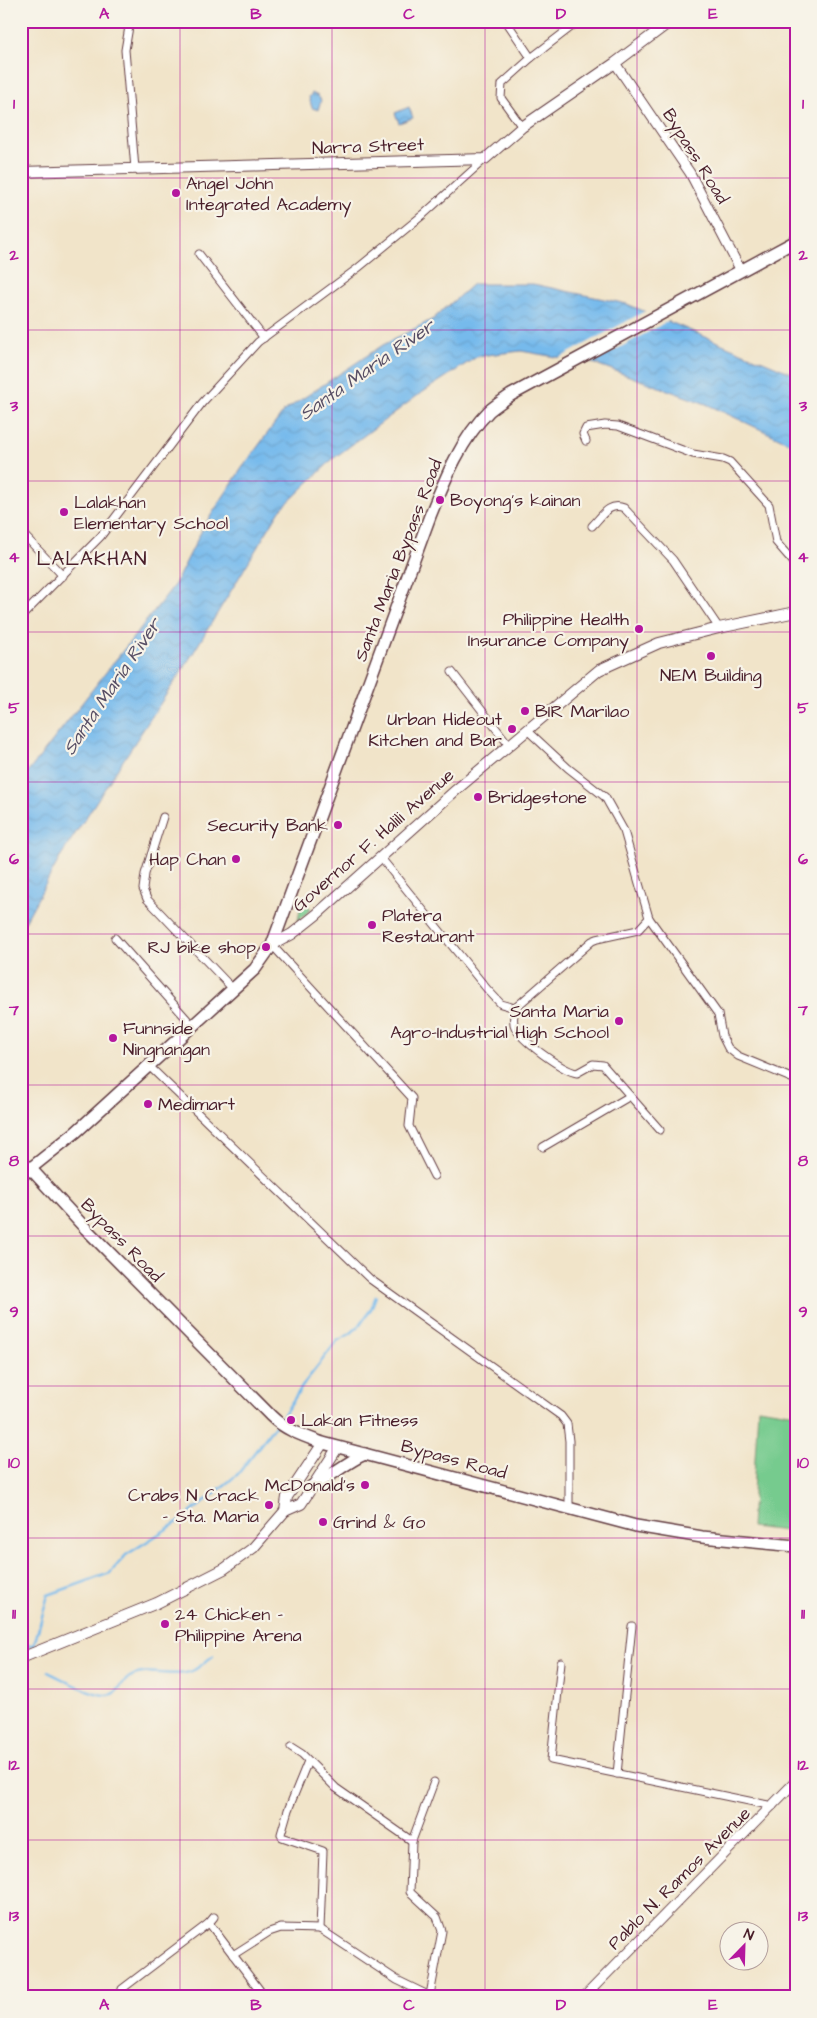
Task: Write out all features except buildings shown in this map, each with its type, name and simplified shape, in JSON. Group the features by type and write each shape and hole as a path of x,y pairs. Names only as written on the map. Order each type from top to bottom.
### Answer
{"main road":[{"path":"485,159 522,127 614,63 670,21"},
{"name":"Narra Street","path":"21,172 485,159"},
{"name":"Santa Maria Bypass Road","path":"272,945 415,554 449,471 466,440 489,411 511,395 796,241"},
{"name":"Governor F. Halili Avenue","path":"26,1173 76,1132 255,969 272,945 292,934 509,745 599,670 660,643 719,628 796,612"},
{"name":"Bypass Road","path":"26,1173 86,1229 280,1425 323,1443 636,1526 702,1537 796,1546"},
{"path":"284,1512 287,1497 323,1443"},
{"path":"21,1658 157,1603 224,1569 253,1548 284,1512 301,1504 338,1447"},
{"path":"312,1486 328,1478 352,1460 365,1454"}],"street":[{"path":"130,21 125,50 135,169"},
{"path":"506,21 531,58"},
{"path":"522,127 501,98 502,84 531,58 579,21"},
{"name":"Bypass Road","path":"614,63 690,173 741,271"},
{"path":"21,617 101,536 202,404 258,342 358,268 424,214 485,159"},
{"path":"199,254 264,338"},
{"path":"586,441 584,434 586,428 605,425 618,426 694,454 730,462 770,505 776,542 796,565"},
{"path":"592,526 610,507 618,505 624,508 673,560 719,628"},
{"path":"21,532 63,576"},
{"path":"452,672 509,745"},
{"path":"527,730 568,768 605,797 624,831 649,918 718,1014 722,1036 728,1048 738,1056 796,1080"},
{"path":"163,817 145,874 143,888 148,899 233,989"},
{"path":"381,858 487,989 501,1004 515,1008"},
{"path":"649,918 638,930 592,941 515,1008 513,1019 515,1028 550,1060 568,1072 577,1074 593,1064 599,1063 603,1066 660,1130"},
{"path":"115,938 193,1026"},
{"path":"272,945 412,1098 409,1126 434,1176"},
{"path":"149,1066 370,1279 561,1416 567,1424 569,1441 569,1509"},
{"path":"543,1147 630,1096"},
{"path":"616,1774 632,1626"},
{"path":"561,1662 551,1760 772,1806"},
{"path":"291,1747 302,1754 336,1788 412,1841"},
{"path":"308,1761 288,1810 281,1834 323,1851 320,1929"},
{"name":"Pablo N. Ramos Avenue","path":"584,1997 796,1781"},
{"path":"233,1955 269,1932 281,1928 320,1929 396,1980 431,1996 442,1932 437,1917 410,1892 412,1841 434,1782"},
{"path":"120,1997 122,1989 209,1923 214,1916"},
{"path":"209,1923 265,1997"}],"green space":[{"path":"302,898 311,909 298,921"},
{"path":"758,1408 796,1414 796,1532 751,1527"}],"water":[{"path":"312,93 321,100 318,110 312,108 309,97"},
{"path":"409,107 413,118 399,123 395,113"},
{"name":"Santa Maria River","path":"473,284 533,284 627,304 796,375 796,446 706,404 596,364 521,351 478,356 417,396 334,458 280,510 192,655 62,854 21,929 21,781 175,584 204,526 242,468 284,411 383,345 433,319"}],"pier":[{"path":"647,310 670,320 588,365 556,360"}],"waterway":[{"path":"280,1420 306,1381 337,1341 350,1334 360,1325 371,1309 376,1296"},
{"path":"21,1645 34,1645 48,1595 110,1573 126,1555 184,1518 238,1474 276,1424"},
{"path":"48,1672 85,1690 106,1695 117,1691 127,1679 137,1674 187,1673 213,1656"}],"place":[{"name":"Angel John Integrated Academy","path":"176,193"},
{"name":"Boyong's kainan","path":"440,500"},
{"name":"Lalakhan Elementary School","path":"64,512"},
{"name":"Philippine Health Insurance Company","path":"639,629"},
{"name":"NEM Building","path":"711,656"},
{"name":"BIR Marilao","path":"525,711"},
{"name":"Urban Hideout Kitchen and Bar","path":"512,729"},
{"name":"Bridgestone","path":"478,797"},
{"name":"Security Bank","path":"338,825"},
{"name":"Hap Chan","path":"236,859"},
{"name":"Platera Restaurant","path":"372,925"},
{"name":"RJ bike shop","path":"266,947"},
{"name":"Santa Maria Agro-Industrial High School","path":"619,1021"},
{"name":"Funnside Ningnangan","path":"113,1038"},
{"name":"Medimart","path":"148,1104"},
{"name":"Lakan Fitness","path":"291,1420"},
{"name":"McDonald's","path":"365,1485"},
{"name":"Crabs N Crack - Sta. Maria","path":"269,1505"},
{"name":"Grind & Go","path":"323,1522"},
{"name":"24 Chicken - Philippine Arena","path":"165,1624"}],"district":[{"name":"LALAKHAN","path":"92,558"}]}
